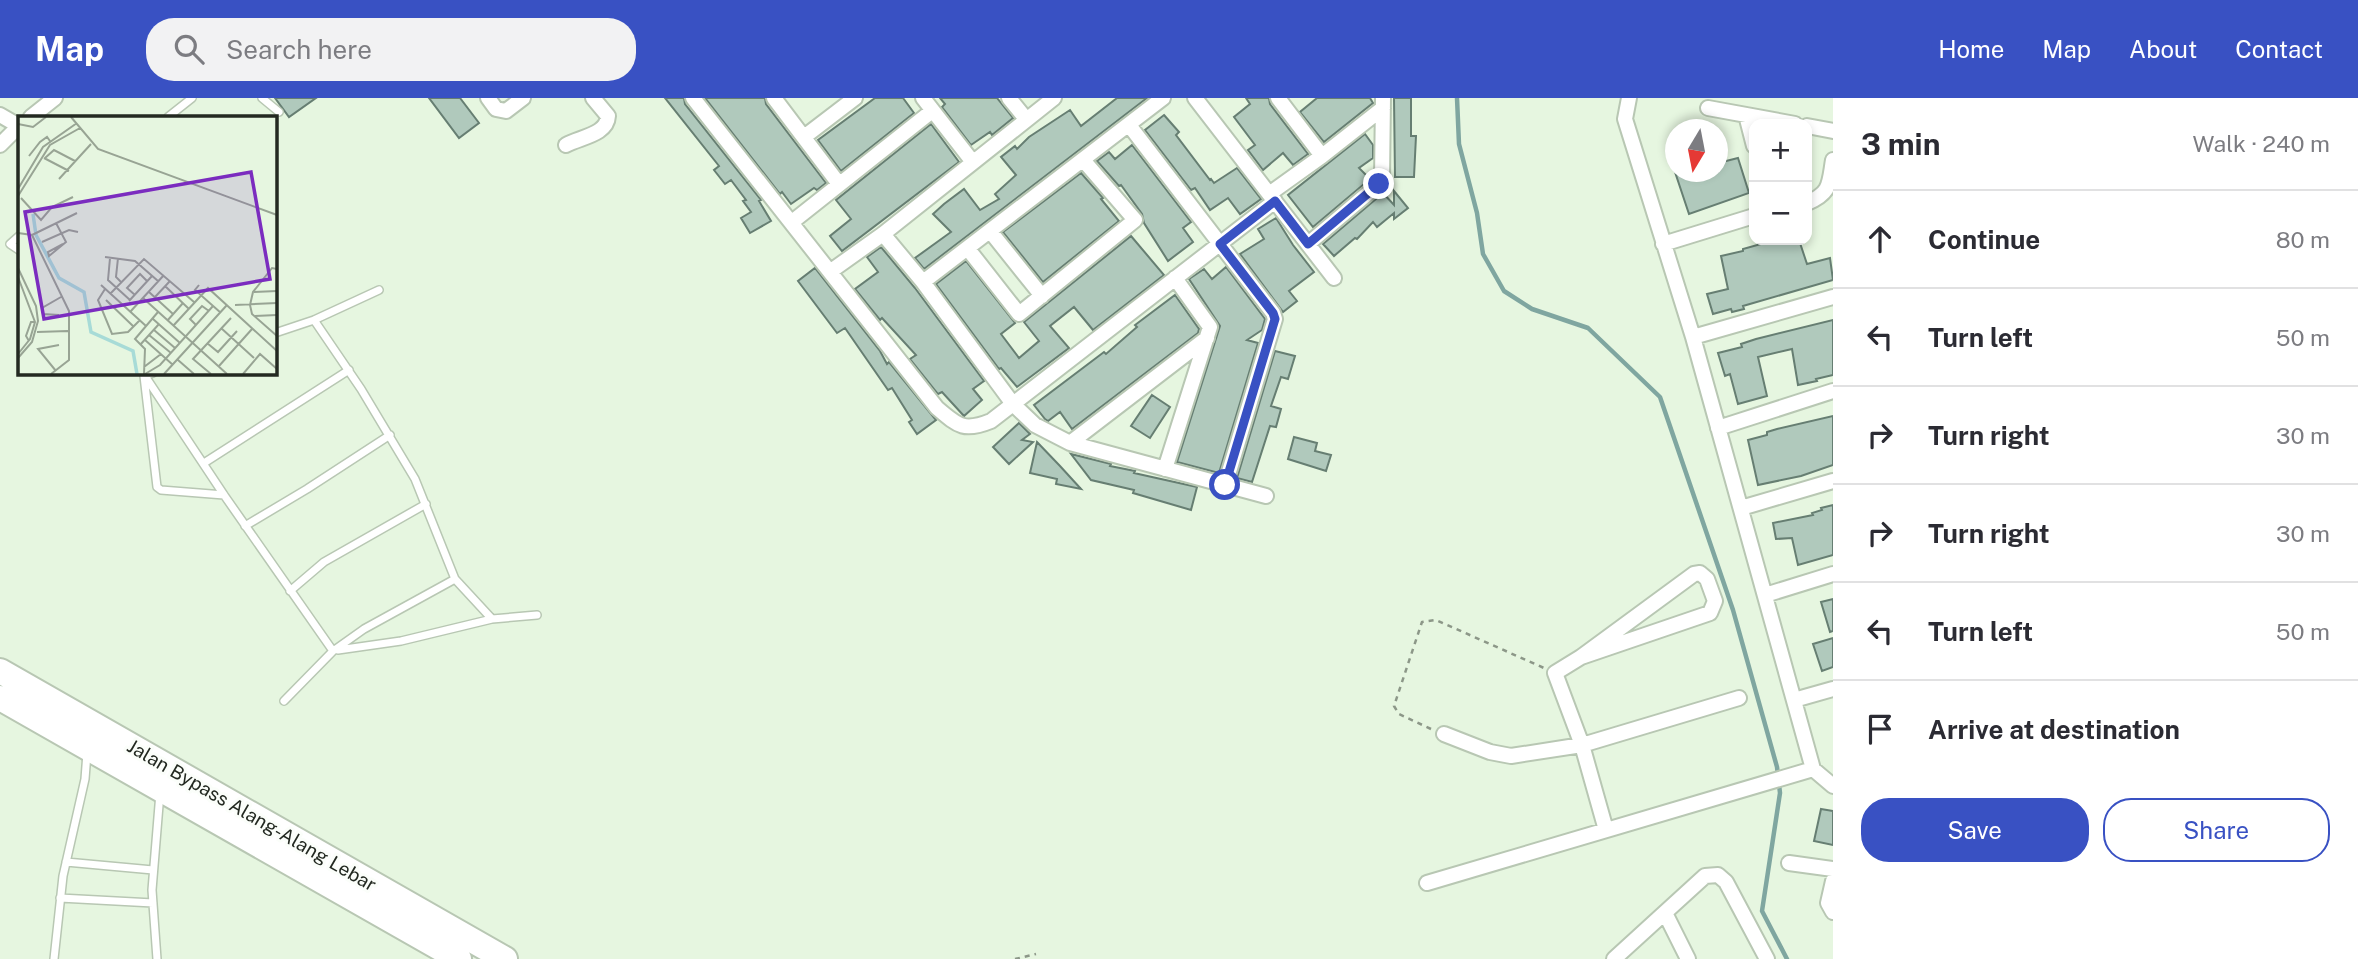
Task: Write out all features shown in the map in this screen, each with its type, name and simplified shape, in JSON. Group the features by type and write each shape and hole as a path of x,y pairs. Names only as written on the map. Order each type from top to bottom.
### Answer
{"highway":[{"name":"Jalan Bypass Alang-Alang Lebar","path":"0,671 505,959"},
{"name":"Jalan Bypass Alang-Alang Lebar","path":"0,698 459,959"}],"street":[{"path":"32,116 55,98"},
{"path":"488,98 500,111 506,111 523,98"},
{"path":"566,145 598,132 606,125 608,116 593,98"},
{"path":"693,98 937,408 962,427 975,428 991,421 1220,244 1383,103"},
{"path":"774,98 839,184"},
{"path":"804,137 855,98"},
{"path":"923,98 972,161"},
{"path":"1009,98 1026,119"},
{"path":"831,271 1054,98"},
{"path":"923,282 1163,98"},
{"path":"1195,98 1334,278"},
{"path":"1298,98 1282,103 1322,156"},
{"path":"1629,98 1625,119 1693,337 1814,769 1833,786"},
{"path":"1308,244 1379,184 1383,173 1383,103"},
{"path":"1708,108 1767,119"},
{"path":"792,222 932,111"},
{"path":"0,115 18,125"},
{"path":"1745,115 1749,129"},
{"path":"1129,125 1275,319 1225,485"},
{"path":"0,145 18,127"},
{"path":"1812,128 1833,131"},
{"path":"1812,201 1824,195 1829,186 1833,160"},
{"path":"968,249 1019,314 1135,220 1084,161"},
{"path":"1664,244 1749,218"},
{"path":"990,231 1042,296"},
{"path":"883,233 923,282 1013,404 1035,425 1070,443 1266,496"},
{"path":"1165,469 1210,327 1175,278"},
{"path":"1693,337 1833,297"},
{"path":"1070,443 1208,338"},
{"path":"1718,428 1833,391"},
{"path":"1741,508 1833,481"},
{"path":"1581,657 1710,613 1715,601 1707,579 1700,573 1694,574 1555,673 1581,745 1606,830"},
{"path":"1765,595 1833,573"},
{"path":"1794,700 1833,689"},
{"path":"1444,734 1490,752 1511,756 1581,745 1739,698"},
{"path":"1427,883 1814,769"},
{"path":"1789,863 1833,869"},
{"path":"1614,959 1705,876 1718,875 1726,882 1768,959"},
{"path":"1833,881 1828,903 1833,912"},
{"path":"1665,913 1688,959"}],"lane":[{"path":"169,116 192,98"},
{"path":"262,98 279,112"},
{"path":"0,245 10,244 18,237"},
{"path":"10,244 18,249"},
{"path":"276,333 314,320 379,290"},
{"path":"314,320 390,435 426,504 455,579 492,619"},
{"path":"204,463 349,370"},
{"path":"144,374 245,526 333,651"},
{"path":"144,374 158,488 224,495"},
{"path":"245,526 390,435"},
{"path":"290,590 324,562 426,504"},
{"path":"284,701 333,651 364,629 455,579"},
{"path":"333,651 401,641 492,619 537,615"},
{"path":"54,959 60,898 85,779 88,748"},
{"path":"157,959 153,870 160,789"},
{"path":"66,862 153,870"},
{"path":"60,898 153,903"}],"path":[{"path":"1444,734 1399,715 1394,706 1422,622 1436,620 1555,673"},
{"path":"1014,959 1035,954"}],"building":[{"path":"275,98 316,98 289,117"},
{"path":"429,98 460,98 479,123 459,138"},
{"path":"665,98 684,98 685,104 761,200 759,201 771,221 750,233 741,218 751,212 743,201 746,200 731,180 725,184 714,170 719,166"},
{"path":"705,98 765,98 766,104 826,183 791,204 782,192 780,194"},
{"path":"875,98 903,98 914,113 841,171 818,140"},
{"path":"940,98 997,98 1013,118 992,135 990,132 971,145 942,107 945,104"},
{"path":"1117,98 1147,98 924,269 915,258 951,232 933,214 944,204 964,189 980,210 999,199 995,194 1016,175 1001,157 1015,146 1017,149 1029,137 1070,110 1081,126"},
{"path":"1246,98 1269,98 1270,104 1308,154 1293,165 1283,153 1263,170 1248,150 1255,145 1234,117 1250,104"},
{"path":"1317,98 1370,98 1373,103 1324,142 1300,112"},
{"path":"1394,98 1411,98 1411,136 1416,136 1414,177 1395,177"},
{"path":"1164,115 1179,132 1176,135 1210,180 1214,183 1237,168 1261,199 1240,214 1228,198 1210,210 1195,188 1191,190 1145,130"},
{"path":"931,124 959,162 842,251 830,236 851,219 836,200"},
{"path":"1365,134 1373,145 1373,158 1359,168 1370,179 1313,227 1288,195"},
{"path":"1132,145 1191,222 1183,228 1193,242 1168,261 1144,223 1142,214 1121,185 1119,186 1097,161 1109,152 1115,159"},
{"path":"1738,158 1749,193 1689,214 1678,182 1728,182 1728,160"},
{"path":"1081,173 1119,221 1043,282 1003,232"},
{"path":"1394,191 1408,208 1394,219 1394,213 1377,227 1373,222 1357,239 1334,256 1323,244 1383,193 1394,205"},
{"path":"1276,218 1314,272 1289,291 1297,301 1283,312 1240,254 1264,239 1258,229"},
{"path":"1131,236 1164,275 1093,330 1074,307 1050,326 1069,348 1017,387 1001,368 999,369 936,284 966,261 1015,323 1001,334 1019,358 1039,341 1024,322"},
{"path":"1757,245 1801,245 1807,264 1830,258 1833,280 1743,306 1744,309 1713,314 1707,294 1728,289 1721,256"},
{"path":"881,247 984,381 973,389 982,400 964,416 942,392 938,394 910,359 916,355 882,318 880,320 855,289 878,272 867,257"},
{"path":"1226,267 1265,319 1262,330 1247,340 1258,343 1219,473 1177,462 1220,326 1189,279 1204,269 1212,279"},
{"path":"815,268 880,351 887,364 889,362 936,420 917,434 909,422 912,420 892,388 888,390 845,328 837,333 798,281"},
{"path":"1175,295 1199,329 1198,333 1072,429 1060,412 1048,421 1045,419 1034,405 1104,352 1106,354 1137,327 1135,325"},
{"path":"1833,320 1833,375 1798,385 1792,349 1758,357 1767,396 1738,404 1730,374 1725,376 1718,353 1742,347 1741,344 1756,339"},
{"path":"1275,351 1295,356 1288,379 1281,377 1271,406 1281,409 1276,427 1270,426 1252,482 1237,478"},
{"path":"1152,395 1170,407 1150,438 1131,426"},
{"path":"1833,416 1833,465 1801,476 1758,485 1748,440 1777,429"},
{"path":"1019,423 1030,434 1022,440 1033,442 1009,464 993,447"},
{"path":"1294,437 1317,443 1315,451 1331,455 1326,471 1288,459"},
{"path":"1037,442 1081,489 1056,484 1057,479 1030,473"},
{"path":"1071,454 1135,471 1134,473 1197,487 1191,510 1133,493 1134,490 1091,480"},
{"path":"1833,505 1833,555 1798,565 1792,538 1776,539 1773,523 1813,515 1812,513 1822,510 1821,508"},
{"path":"1833,599 1833,631 1830,632 1821,602"},
{"path":"1833,638 1833,667 1822,671 1813,644"},
{"path":"1821,809 1833,811 1833,845 1814,841"}],"waterway":[{"path":"1457,98 1459,144 1477,213 1483,254 1504,291 1532,309 1588,328 1660,397 1733,610 1777,767 1780,793 1762,911 1787,959"}],"route":[{"path":"1225,485 1275,319 1220,244 1275,201 1308,244 1379,184"}]}
